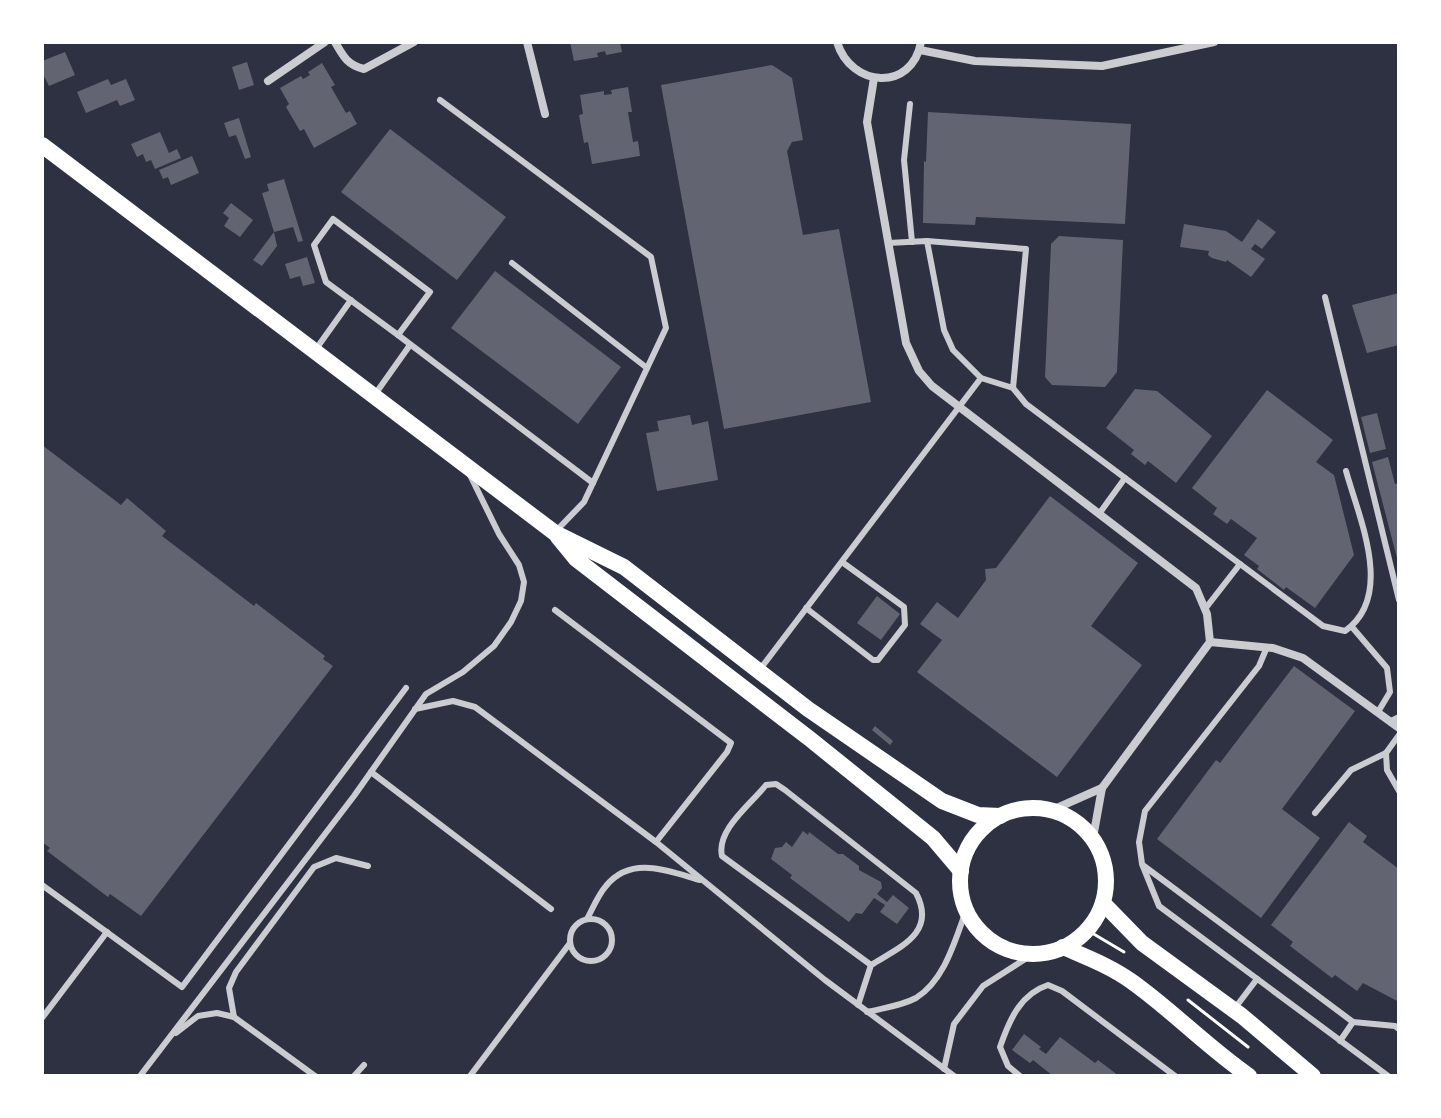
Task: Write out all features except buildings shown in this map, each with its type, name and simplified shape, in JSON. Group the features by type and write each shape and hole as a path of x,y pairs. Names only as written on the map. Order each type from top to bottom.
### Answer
{"main road":[{"path":"42,145 555,533 624,567 808,709 942,801 978,815 1000,816"},
{"path":"555,533 576,559 933,838 961,871"},
{"path":"1039,808 1077,822 1093,838 1103,859 1106,881 1103,903 1087,930 1063,947 1033,954 1012,951 993,942 966,911 961,891 961,871 969,845 988,823 1000,816 1019,809 1039,808"},
{"path":"1103,903 1142,943 1234,1010 1313,1076"},
{"path":"1063,947 1133,982 1218,1054 1249,1076"}],"street":[{"path":"268,81 325,42"},
{"path":"335,42 344,58 353,66 364,69 414,42"},
{"path":"527,42 545,114"},
{"path":"837,42 849,65 860,74 874,78 888,78 902,72 913,63 920,46 975,61 1102,66 1214,42"},
{"path":"874,78 867,122 906,343 919,371 932,386 1196,588 1205,609 1210,642 1102,788 1093,838"},
{"path":"1210,642 1267,647 1303,658 1396,722"},
{"path":"1050,811 1102,788"}],"lane":[{"path":"440,100 651,257 666,328 584,502 555,533"},
{"path":"910,104 904,160 912,242"},
{"path":"398,335 430,292 333,219 314,245 326,282 593,483"},
{"path":"888,243 927,241 1026,249 1013,388"},
{"path":"927,241 944,330 953,350 981,378 1013,388 1026,404 1323,626 1345,631 1352,627 1368,605 1370,578 1368,551 1346,471"},
{"path":"512,263 647,368"},
{"path":"1325,297 1399,600"},
{"path":"314,351 351,300"},
{"path":"374,396 410,345"},
{"path":"758,671 981,378"},
{"path":"140,1076 371,772 426,694 463,672 494,646 511,622 521,601 524,582 519,565 499,534 465,464"},
{"path":"1099,514 1125,478"},
{"path":"806,608 873,660 878,660 905,625 904,607 842,562"},
{"path":"1205,609 1240,564"},
{"path":"555,610 731,743 656,842"},
{"path":"1352,627 1387,668 1390,692 1378,712"},
{"path":"1267,647 1259,666 1145,811 1139,842 1142,864 1159,906 1388,1076"},
{"path":"42,885 182,987 406,688"},
{"path":"415,709 453,701 475,707 656,842 858,1005 954,1076"},
{"path":"1315,813 1351,770 1386,753 1399,735"},
{"path":"1386,753 1387,770 1399,791"},
{"path":"371,772 551,909"},
{"path":"858,1005 871,965 911,940 924,920 923,906 916,893 776,784 766,785 726,832 719,846 722,856 871,965"},
{"path":"234,1017 229,988 236,972 314,867 336,858 368,866"},
{"path":"1142,864 1353,1022 1399,1029"},
{"path":"470,1076 570,943 574,927 587,919 606,885 622,872 654,866 703,881"},
{"path":"867,1012 902,1004 918,997 930,985 948,958 966,911"},
{"path":"570,943 573,951 587,961 595,961 609,952 612,944 609,928 603,922 587,919"},
{"path":"42,1018 107,932"},
{"path":"944,1069 954,1024 983,986 1033,954"},
{"path":"1234,1010 1257,979"},
{"path":"1020,1076 1008,1066 1000,1047 1009,1021 1025,999 1048,985 1062,991 1175,1076"},
{"path":"169,1039 198,1016 217,1013 234,1017 315,1076"},
{"path":"1340,1041 1353,1022"},
{"path":"1218,1054 1242,1076"},
{"path":"354,1076 364,1065"},
{"path":"1001,1076 1008,1066"}]}
